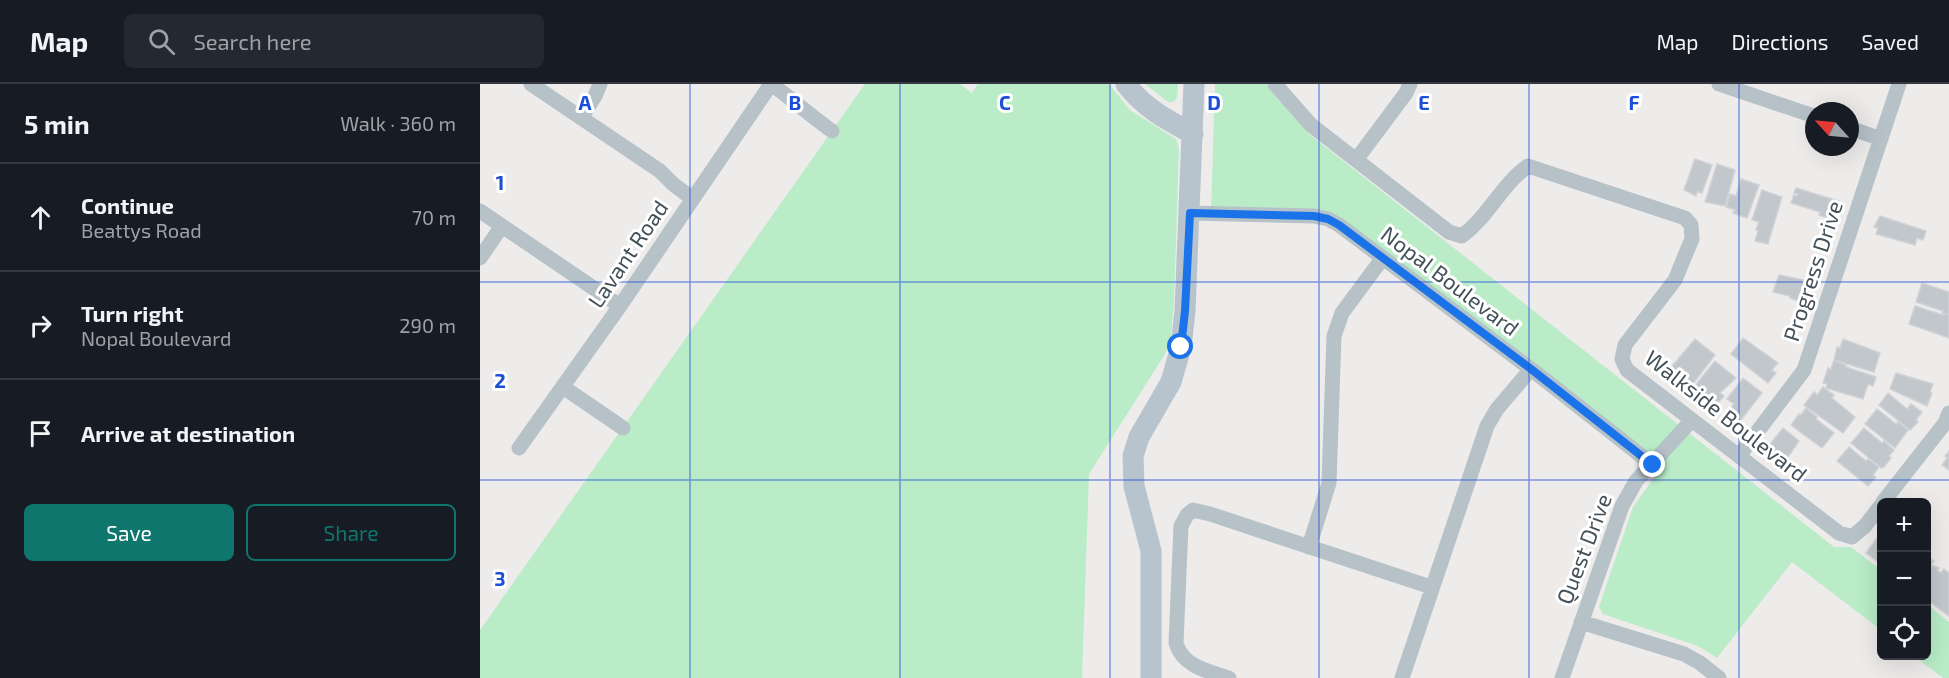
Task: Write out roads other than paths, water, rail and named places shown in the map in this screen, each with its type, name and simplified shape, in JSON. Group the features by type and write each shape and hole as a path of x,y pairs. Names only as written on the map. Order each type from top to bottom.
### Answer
{"street":[{"path":"531,84 660,171 677,179 696,195"},
{"path":"578,116 595,96 599,84"},
{"path":"1126,84 1151,111 1193,125"},
{"path":"1134,84 1160,108 1193,125"},
{"path":"1151,678 1151,551 1134,486 1133,456 1139,437 1171,382 1181,347 1190,213 1194,84"},
{"name":"Walkside Boulevard","path":"1275,84 1311,125 1449,232 1462,236 1473,228 1516,174 1528,166 1685,218 1691,225 1692,238 1675,280 1625,345 1622,358 1628,370 1839,533 1852,537 1865,526 1877,510"},
{"path":"1356,160 1406,93 1410,84"},
{"path":"1719,84 1750,89 1805,112"},
{"name":"Progress Drive","path":"1739,456 1804,370 1899,84"},
{"path":"770,86 788,96 803,111 832,131"},
{"name":"Lavant Road","path":"519,448 620,306 770,86"},
{"path":"1859,131 1881,139"},
{"path":"480,211 620,306"},
{"name":"Nopal Boulevard","path":"1190,213 1314,216 1328,219 1531,369 1653,465"},
{"path":"480,258 502,226"},
{"path":"1309,547 1329,483 1334,336 1342,313 1382,259"},
{"path":"1401,678 1487,426 1497,409 1531,369"},
{"path":"563,387 623,428"},
{"path":"1886,498 1945,423 1949,413"},
{"name":"Quest Drive","path":"1562,678 1622,506 1636,481 1692,420"},
{"path":"1229,678 1191,664 1179,654 1176,643 1181,526 1193,510 1431,587"},
{"path":"1581,622 1684,654 1719,678"}]}
